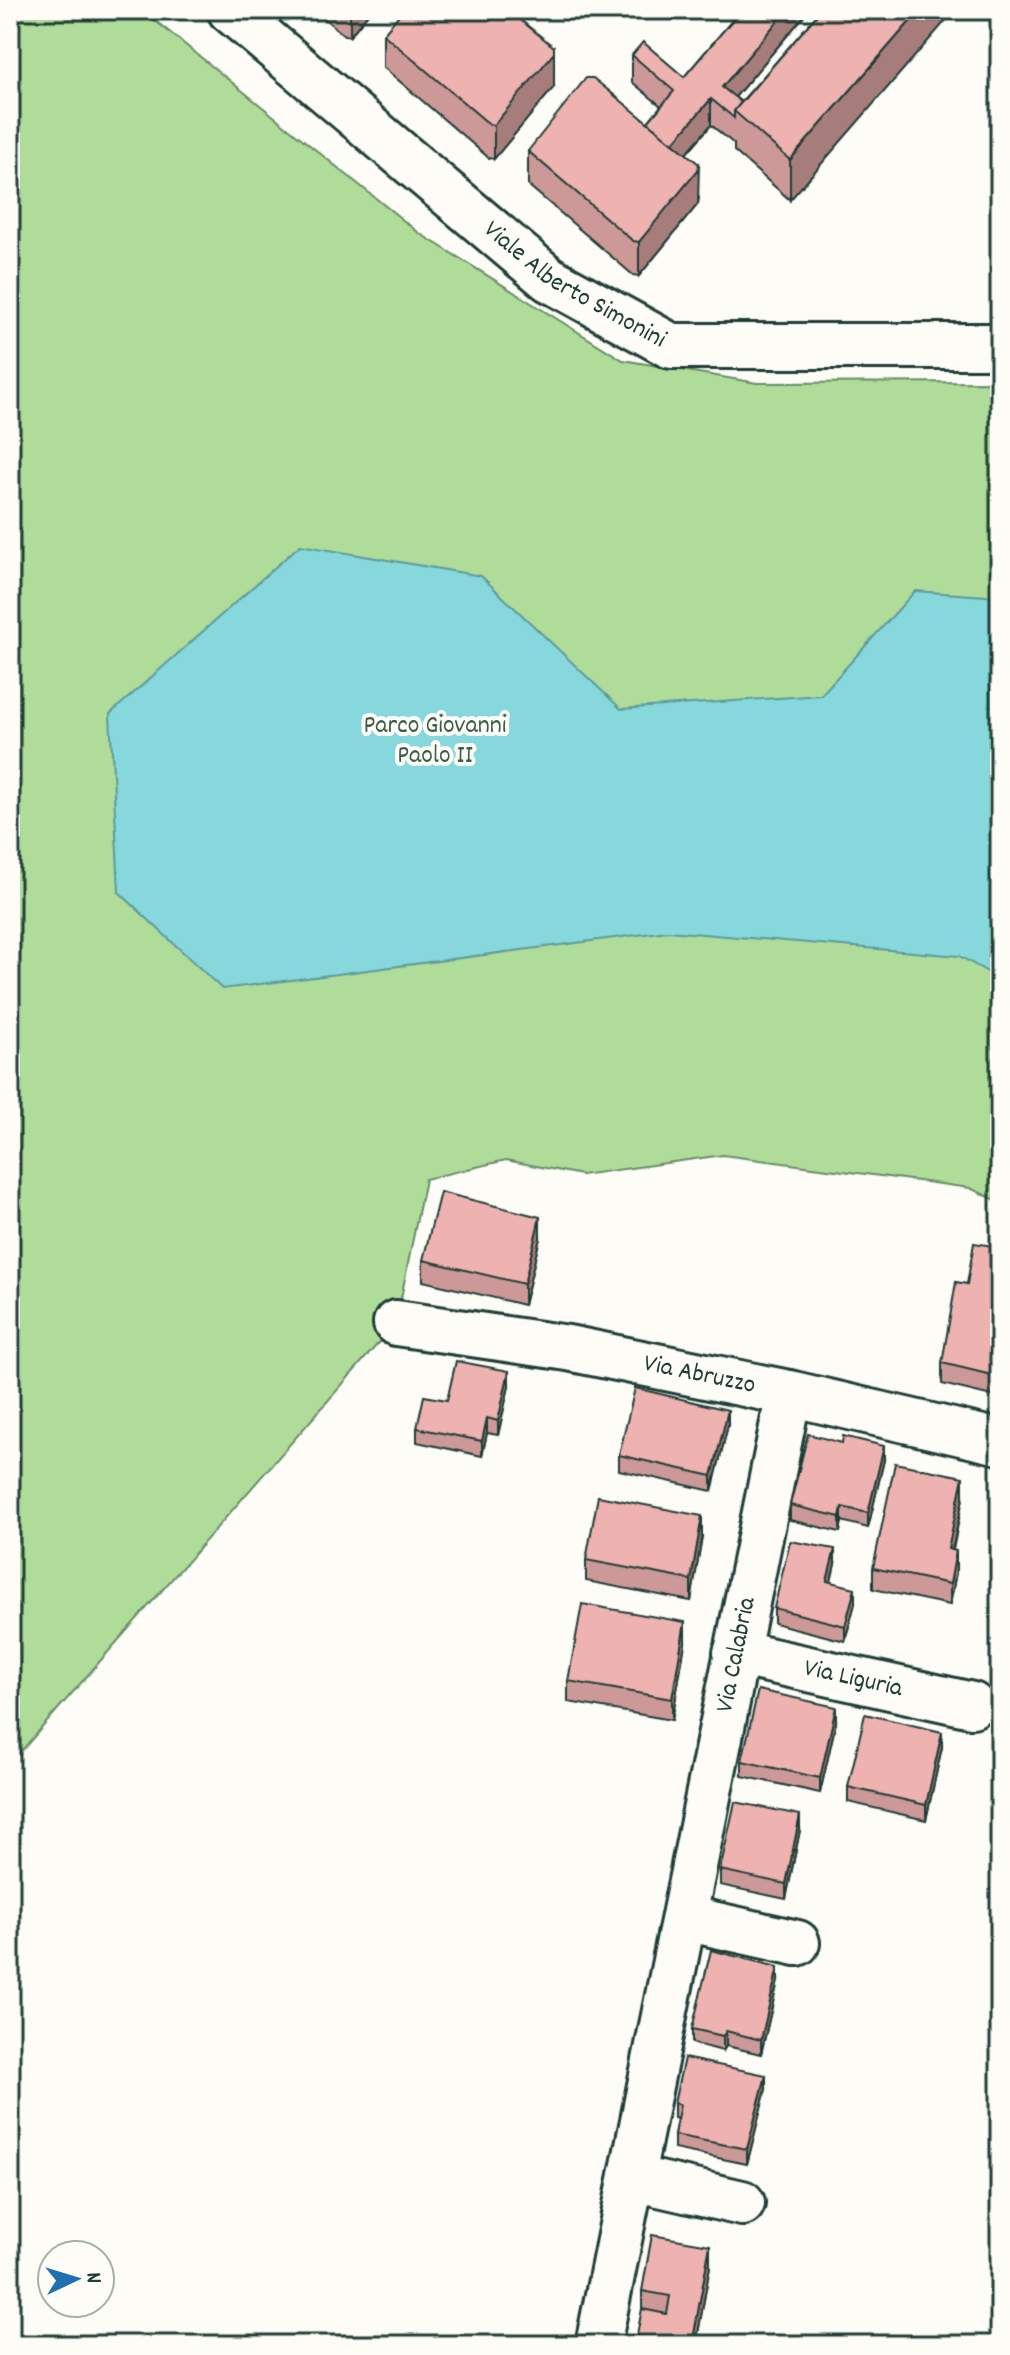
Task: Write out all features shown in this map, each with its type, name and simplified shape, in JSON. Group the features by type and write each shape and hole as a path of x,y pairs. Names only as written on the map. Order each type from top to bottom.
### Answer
{"street":[{"name":"Viale Alberto Simonini","path":"230,10 549,279 671,346 1000,346"},
{"name":"Via Abruzzo","path":"396,1323 568,1348 789,1393 1000,1442"},
{"name":"Via Calabria","path":"598,2345 789,1393"},
{"name":"Via Liguria","path":"736,1653 972,1705"},
{"path":"685,1918 797,1943"},
{"path":"633,2178 742,2203"}],"green space":[{"name":"Parco Giovanni Paolo II","path":"10,10 142,10 419,233 623,360 757,383 1000,382 1000,1202 970,1188 723,1155 581,1175 506,1160 425,1179 396,1323 10,1764"}],"water":[{"path":"300,545 481,576 621,709 821,695 915,591 1000,597 1000,979 959,956 668,931 222,989 119,892 110,714"}],"building":[{"path":"403,10 508,10 554,47 554,53 494,125 489,124 383,34"},
{"path":"741,10 787,10 722,87 741,102 734,111 734,118 711,99 673,143 648,122 674,91 632,55 643,42 684,77"},
{"path":"821,10 920,10 790,160 734,111"},
{"path":"586,78 593,78 699,164 698,170 639,242 633,241 528,151"},
{"path":"440,1192 540,1217 524,1284 423,1260"},
{"path":"974,1243 1000,1247 1000,1377 942,1363 956,1282 967,1284"},
{"path":"456,1361 509,1371 498,1421 487,1418 482,1441 417,1428 424,1396 447,1400"},
{"path":"635,1388 728,1410 712,1476 619,1455"},
{"path":"808,1434 842,1443 843,1436 884,1446 868,1513 842,1507 840,1517 790,1505"},
{"path":"895,1463 963,1477 948,1549 956,1551 950,1584 873,1568"},
{"path":"598,1496 702,1516 691,1580 586,1560"},
{"path":"790,1541 835,1549 827,1581 855,1588 845,1626 774,1608"},
{"path":"582,1604 685,1622 672,1699 568,1681"},
{"path":"1000,1635 1000,1671 992,1669"},
{"path":"758,1690 836,1707 820,1778 742,1761"},
{"path":"865,1714 942,1732 926,1805 848,1787"},
{"path":"735,1802 800,1815 786,1884 720,1870"},
{"path":"711,1950 778,1967 761,2040 726,2031 723,2036 692,2029"},
{"path":"684,2058 766,2075 747,2149 674,2135 680,2105 674,2103"},
{"path":"652,2235 710,2245 692,2345 635,2345 642,2309 667,2314 670,2296 642,2291"}]}
